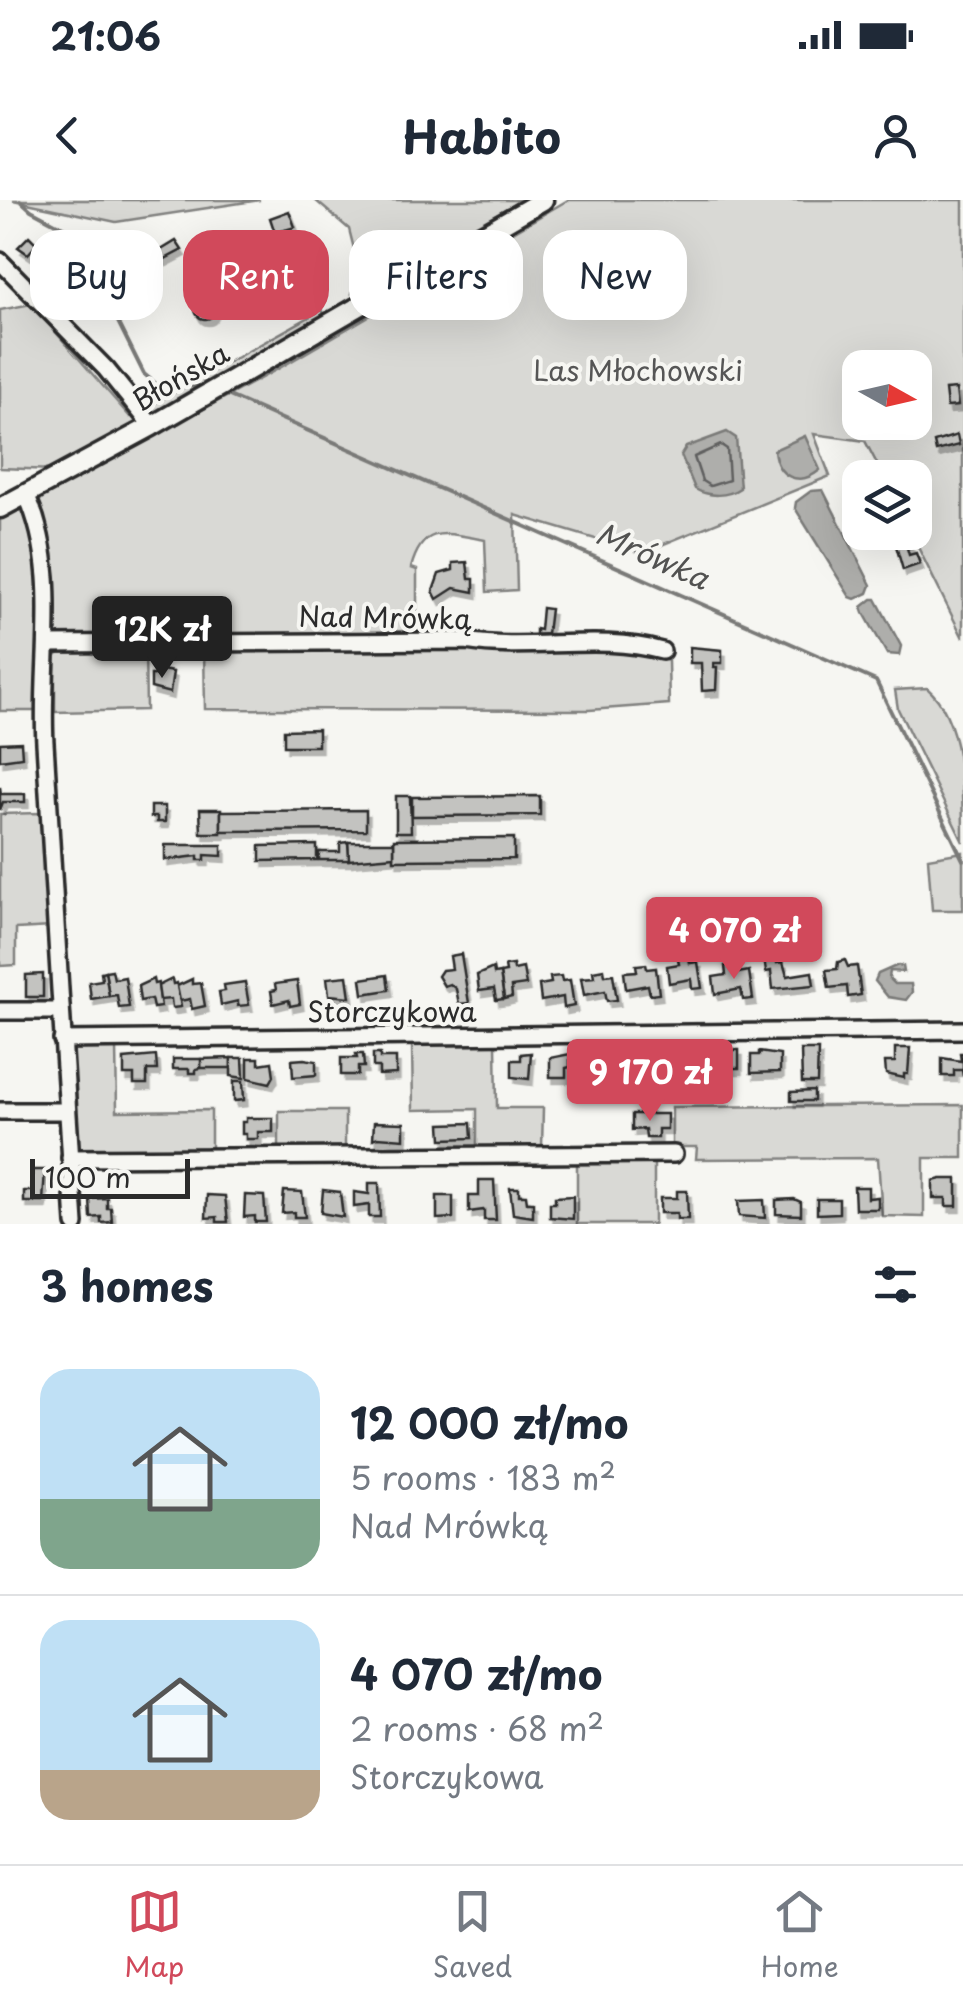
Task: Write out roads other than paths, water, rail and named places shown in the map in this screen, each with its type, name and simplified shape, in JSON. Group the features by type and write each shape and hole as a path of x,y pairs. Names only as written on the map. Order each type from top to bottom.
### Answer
{"main road":[{"name":"Błońska","path":"0,508 152,426 543,200"}],"street":[{"path":"0,262 106,369 152,426"},
{"path":"26,494 42,539 47,644 45,740 76,1224"},
{"name":"Nad Mrówką","path":"47,644 466,641 490,645 636,644 662,651"},
{"path":"0,1011 61,1011"},
{"name":"Storczykowa","path":"62,1040 963,1030"},
{"path":"0,1111 66,1111"},
{"path":"70,1158 674,1154"}],"water":[{"path":"727,432 736,438 740,488 718,495 695,489 681,455 686,447"},
{"path":"805,436 820,470 797,479 784,473 774,450"},
{"path":"823,490 842,528 842,550 853,550 871,585 868,593 855,599 850,597 795,508 796,502 811,491"},
{"path":"876,599 901,646 899,655 887,654 864,613 862,607"},
{"path":"903,966 904,972 890,971 889,978 895,984 911,984 912,992 906,1000 888,997 875,981 878,974"}],"waterway":[{"name":"Mrówka","path":"20,200 74,233 144,374 160,387 199,386"},
{"name":"Mrówka","path":"227,395 876,681 963,860"}],"park label":[{"name":"Las Młochowski","path":"638,371"}]}
